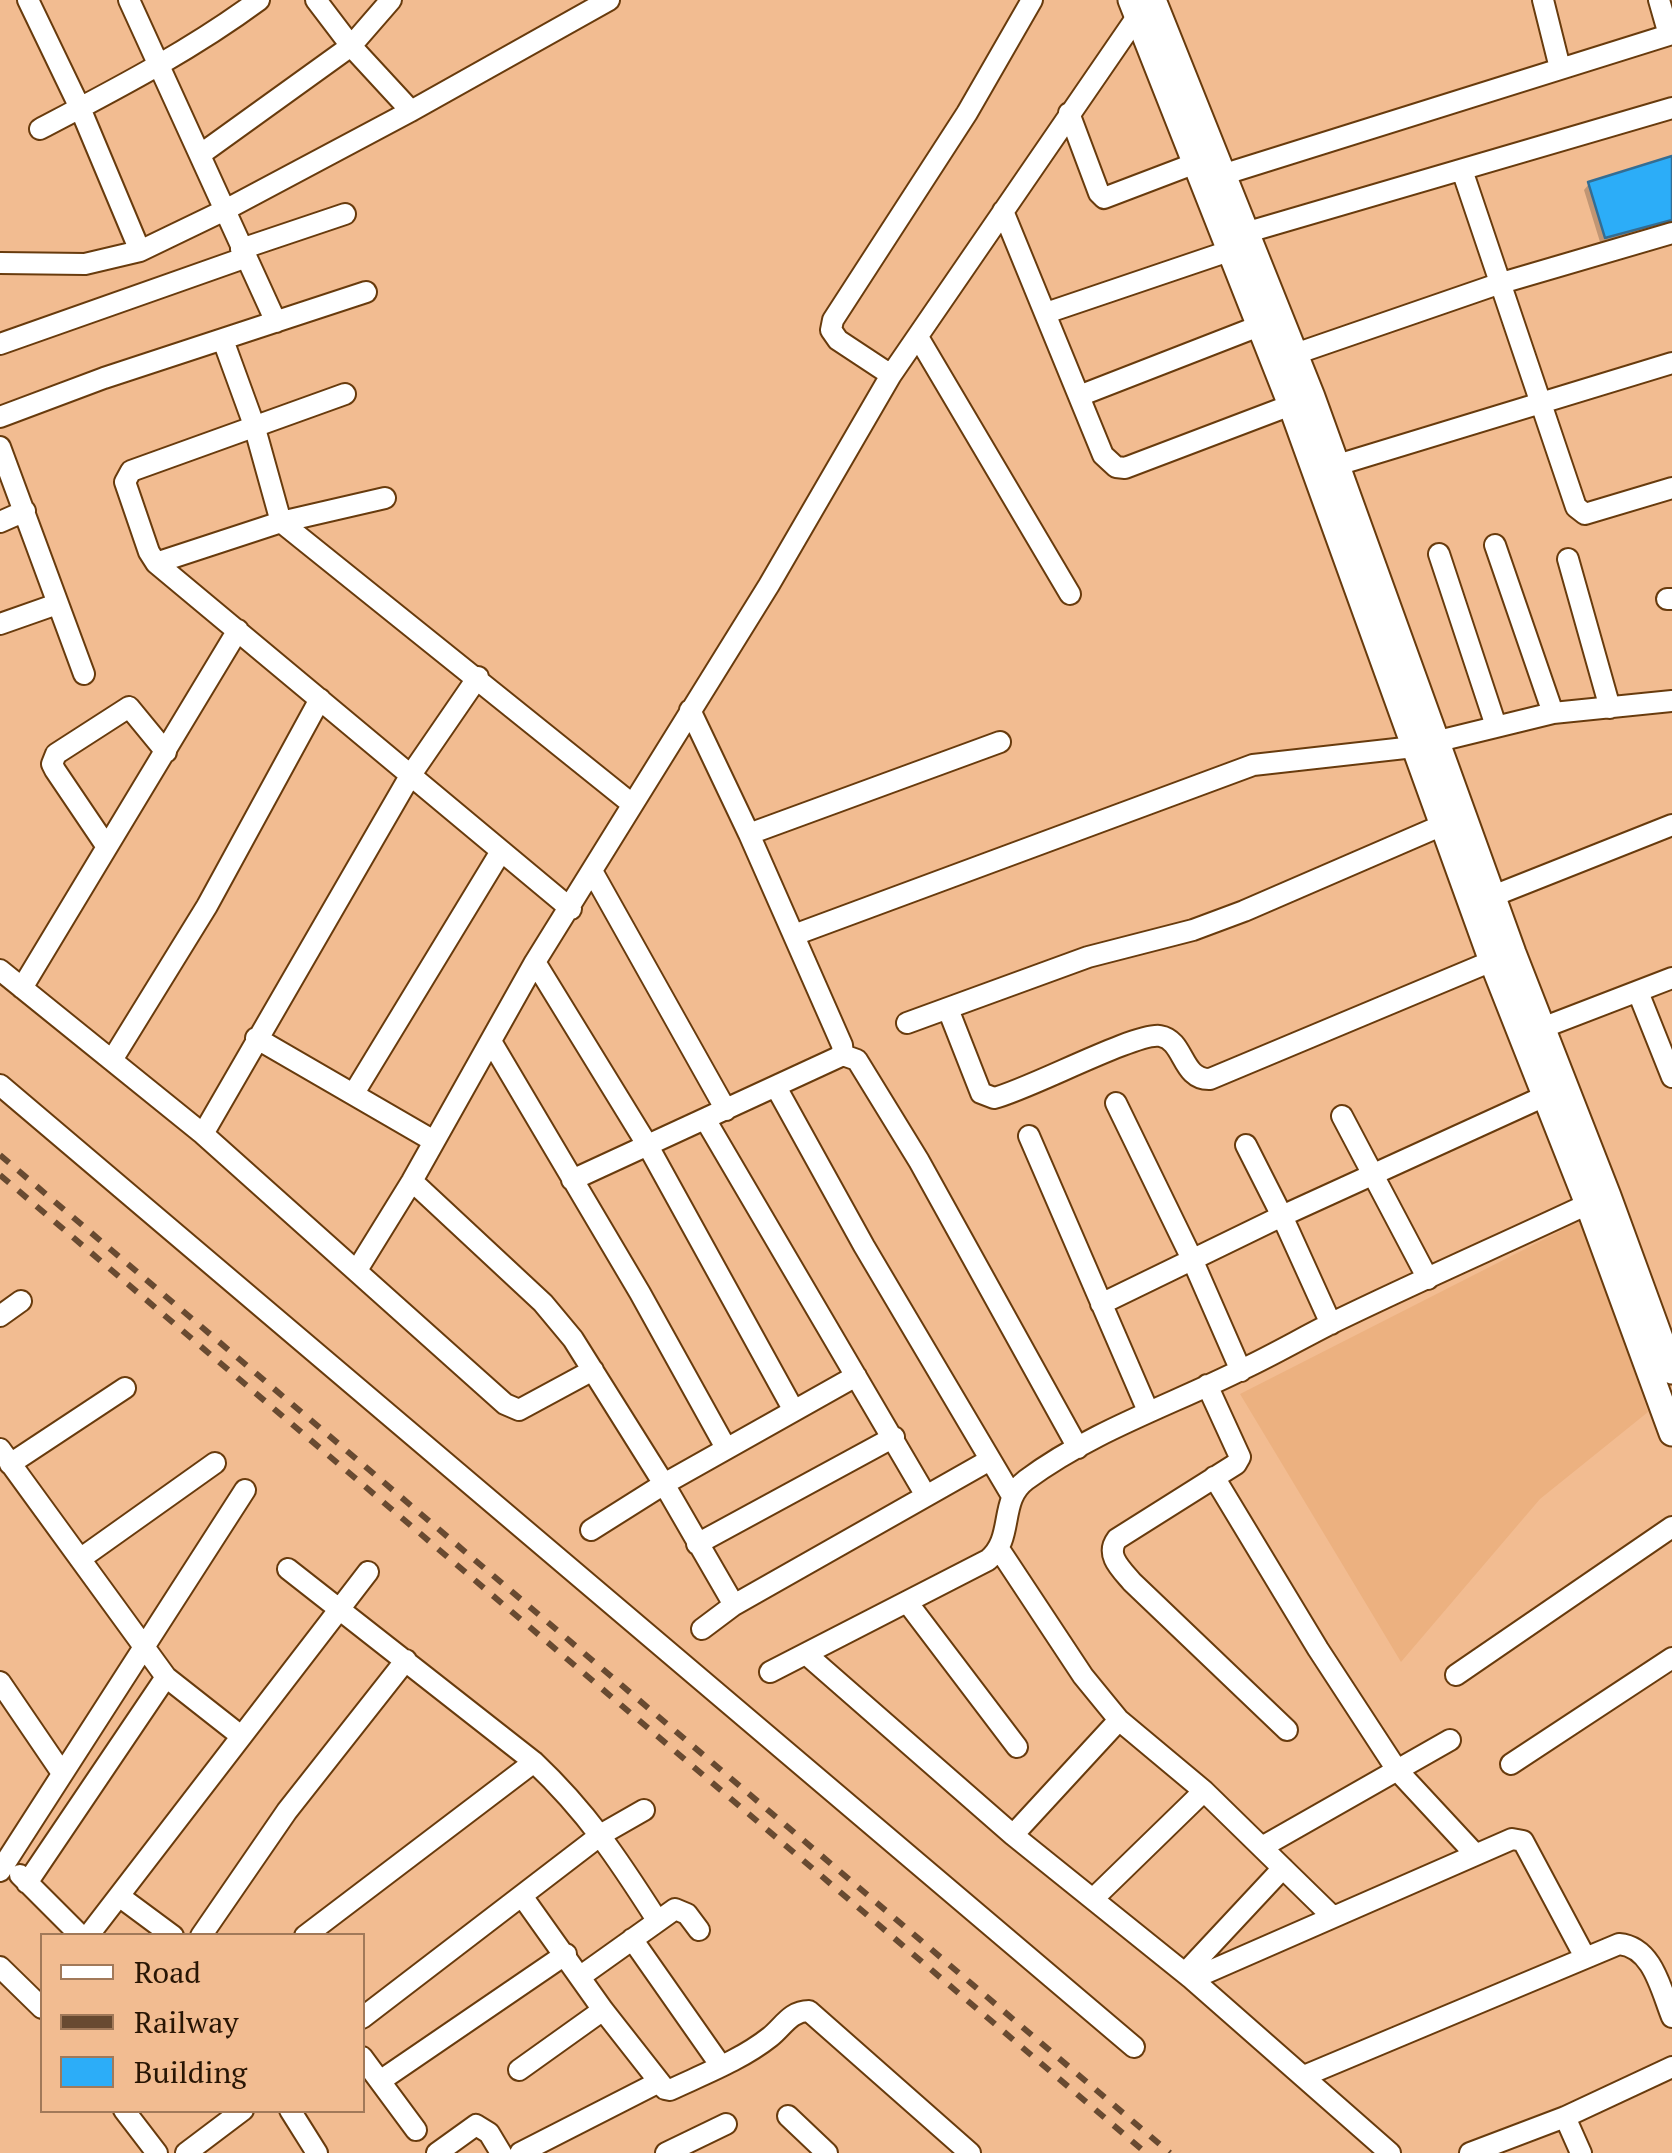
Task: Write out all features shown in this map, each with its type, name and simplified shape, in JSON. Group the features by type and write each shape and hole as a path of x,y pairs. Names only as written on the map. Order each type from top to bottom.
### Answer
{"main road":[{"path":"1143,4 1196,163 1240,240 1294,354 1425,744 1445,824 1492,961 1532,1032 1672,1372"},
{"path":"1143,4 1225,174 1259,326 1425,744 1494,896 1532,1032 1545,1096 1672,1433"}],"street":[{"path":"28,0 80,108 140,251"},
{"path":"129,0 276,322"},
{"path":"40,129 159,68 259,0"},
{"path":"316,0 351,46 410,111"},
{"path":"201,154 351,46 390,0"},
{"path":"0,263 85,264 140,251 410,111 609,0"},
{"path":"891,375 838,340 831,330 833,320 966,113 1032,0"},
{"path":"1543,0 1560,68"},
{"path":"1225,174 1670,35 1659,0"},
{"path":"357,1270 492,1043 535,962 769,585 891,375 1143,4"},
{"path":"1046,313 1240,240 1672,108"},
{"path":"1069,114 1098,193 1104,198 1196,163"},
{"path":"1462,170 1576,507 1582,513 1672,488"},
{"path":"1003,211 1103,455 1120,469 1291,404"},
{"path":"0,344 345,214"},
{"path":"1294,354 1498,284 1672,232"},
{"path":"0,417 104,378 366,292"},
{"path":"1079,396 1259,326"},
{"path":"918,337 1070,594"},
{"path":"223,340 254,425 281,522 632,804"},
{"path":"1334,466 1672,363"},
{"path":"346,394 135,468 125,482 148,552 156,563 571,909"},
{"path":"0,446 84,674"},
{"path":"156,563 281,522 385,498"},
{"path":"0,522 25,511"},
{"path":"1496,545 1553,713"},
{"path":"1439,554 1496,726"},
{"path":"1568,559 1610,708"},
{"path":"0,624 57,604"},
{"path":"22,988 238,630"},
{"path":"202,1134 410,776 478,677"},
{"path":"112,1060 207,906 320,699"},
{"path":"794,934 1253,765 1425,744 1553,713 1672,701"},
{"path":"108,847 54,770 52,759 130,708 166,752"},
{"path":"690,710 794,934 842,1045 843,1056"},
{"path":"749,834 1000,742"},
{"path":"907,1023 1088,956 1192,930 1244,911 1445,824"},
{"path":"1494,896 1672,826"},
{"path":"354,1093 500,853"},
{"path":"592,870 726,1110"},
{"path":"948,1009 981,1093 994,1098 1133,1042 1160,1036 1170,1040 1192,1074 1204,1080 1492,961"},
{"path":"535,962 648,1146 793,1409"},
{"path":"0,970 202,1134 513,1409 519,1410 593,1370"},
{"path":"1532,1032 1672,978"},
{"path":"1638,992 1672,1077"},
{"path":"256,1038 432,1140"},
{"path":"492,1043 726,1448"},
{"path":"572,1180 843,1056 862,1063 1078,1448"},
{"path":"0,1085 1134,2047"},
{"path":"776,1086 1012,1496"},
{"path":"1101,1304 1192,1258 1545,1096"},
{"path":"1116,1103 1192,1258 1241,1371"},
{"path":"1342,1116 1428,1279"},
{"path":"705,1119 925,1494"},
{"path":"1030,1136 1148,1411"},
{"path":"1246,1145 1331,1324"},
{"path":"412,1181 543,1303 573,1339 734,1605"},
{"path":"770,1672 988,1560 1006,1534 1012,1496 1028,1479 1078,1448 1148,1411 1241,1371 1331,1324 1588,1204"},
{"path":"0,1316 21,1301"},
{"path":"590,1530 793,1409 856,1376"},
{"path":"1207,1386 1241,1452 1236,1464 1116,1539 1112,1555 1132,1582 1288,1730"},
{"path":"126,1388 5,1457 166,1677 240,1736"},
{"path":"696,1544 894,1437"},
{"path":"702,1629 734,1605 988,1460"},
{"path":"80,1559 215,1463"},
{"path":"1214,1477 1397,1770 1475,1854"},
{"path":"82,1933 2,1860 245,1490"},
{"path":"1456,1675 1672,1528"},
{"path":"999,1549 1084,1676 1119,1720 1204,1791 1333,1917"},
{"path":"288,1569 534,1762 570,1796 602,1834 658,1920"},
{"path":"88,1933 368,1572"},
{"path":"907,1602 1016,1747"},
{"path":"806,1654 1013,1834 1189,1976 1390,2153"},
{"path":"1511,1764 1672,1658"},
{"path":"203,1933 287,1811 406,1660"},
{"path":"27,1883 166,1677"},
{"path":"0,1682 62,1773"},
{"path":"1013,1834 1119,1720"},
{"path":"1262,1848 1450,1740"},
{"path":"309,1933 534,1762"},
{"path":"1094,1898 1204,1791"},
{"path":"365,2016 602,1834 644,1810"},
{"path":"1189,1976 1512,1838 1523,1841 1585,1956"},
{"path":"1189,1976 1282,1868"},
{"path":"119,1896 169,1933"},
{"path":"522,1896 603,2010 659,2082 670,2090 722,2066 760,2044 793,2015 808,2011 970,2153"},
{"path":"582,1976 678,1908 699,1930"},
{"path":"632,1939 722,2066"},
{"path":"1304,2076 1619,1944 1638,1949 1649,1961 1672,2017"},
{"path":"380,2082 566,1954"},
{"path":"0,1966 40,1998"},
{"path":"519,2070 603,2010"},
{"path":"365,2061 416,2130"},
{"path":"1470,2153 1565,2117 1672,2067"},
{"path":"520,2153 659,2082"},
{"path":"126,2113 157,2153"},
{"path":"186,2153 239,2113"},
{"path":"292,2113 317,2153"},
{"path":"788,2116 827,2153"},
{"path":"1565,2117 1581,2153"},
{"path":"666,2153 726,2124"},
{"path":"438,2153 476,2125 488,2133 502,2153"}],"shaded area":[{"path":"1582,1220 1648,1412 1540,1499 1401,1662 1240,1394"}],"building":[{"path":"1672,156 1672,220 1605,238 1588,182"}],"railway":[{"path":"0,1155 1170,2153"},
{"path":"0,1175 1146,2153"}]}
